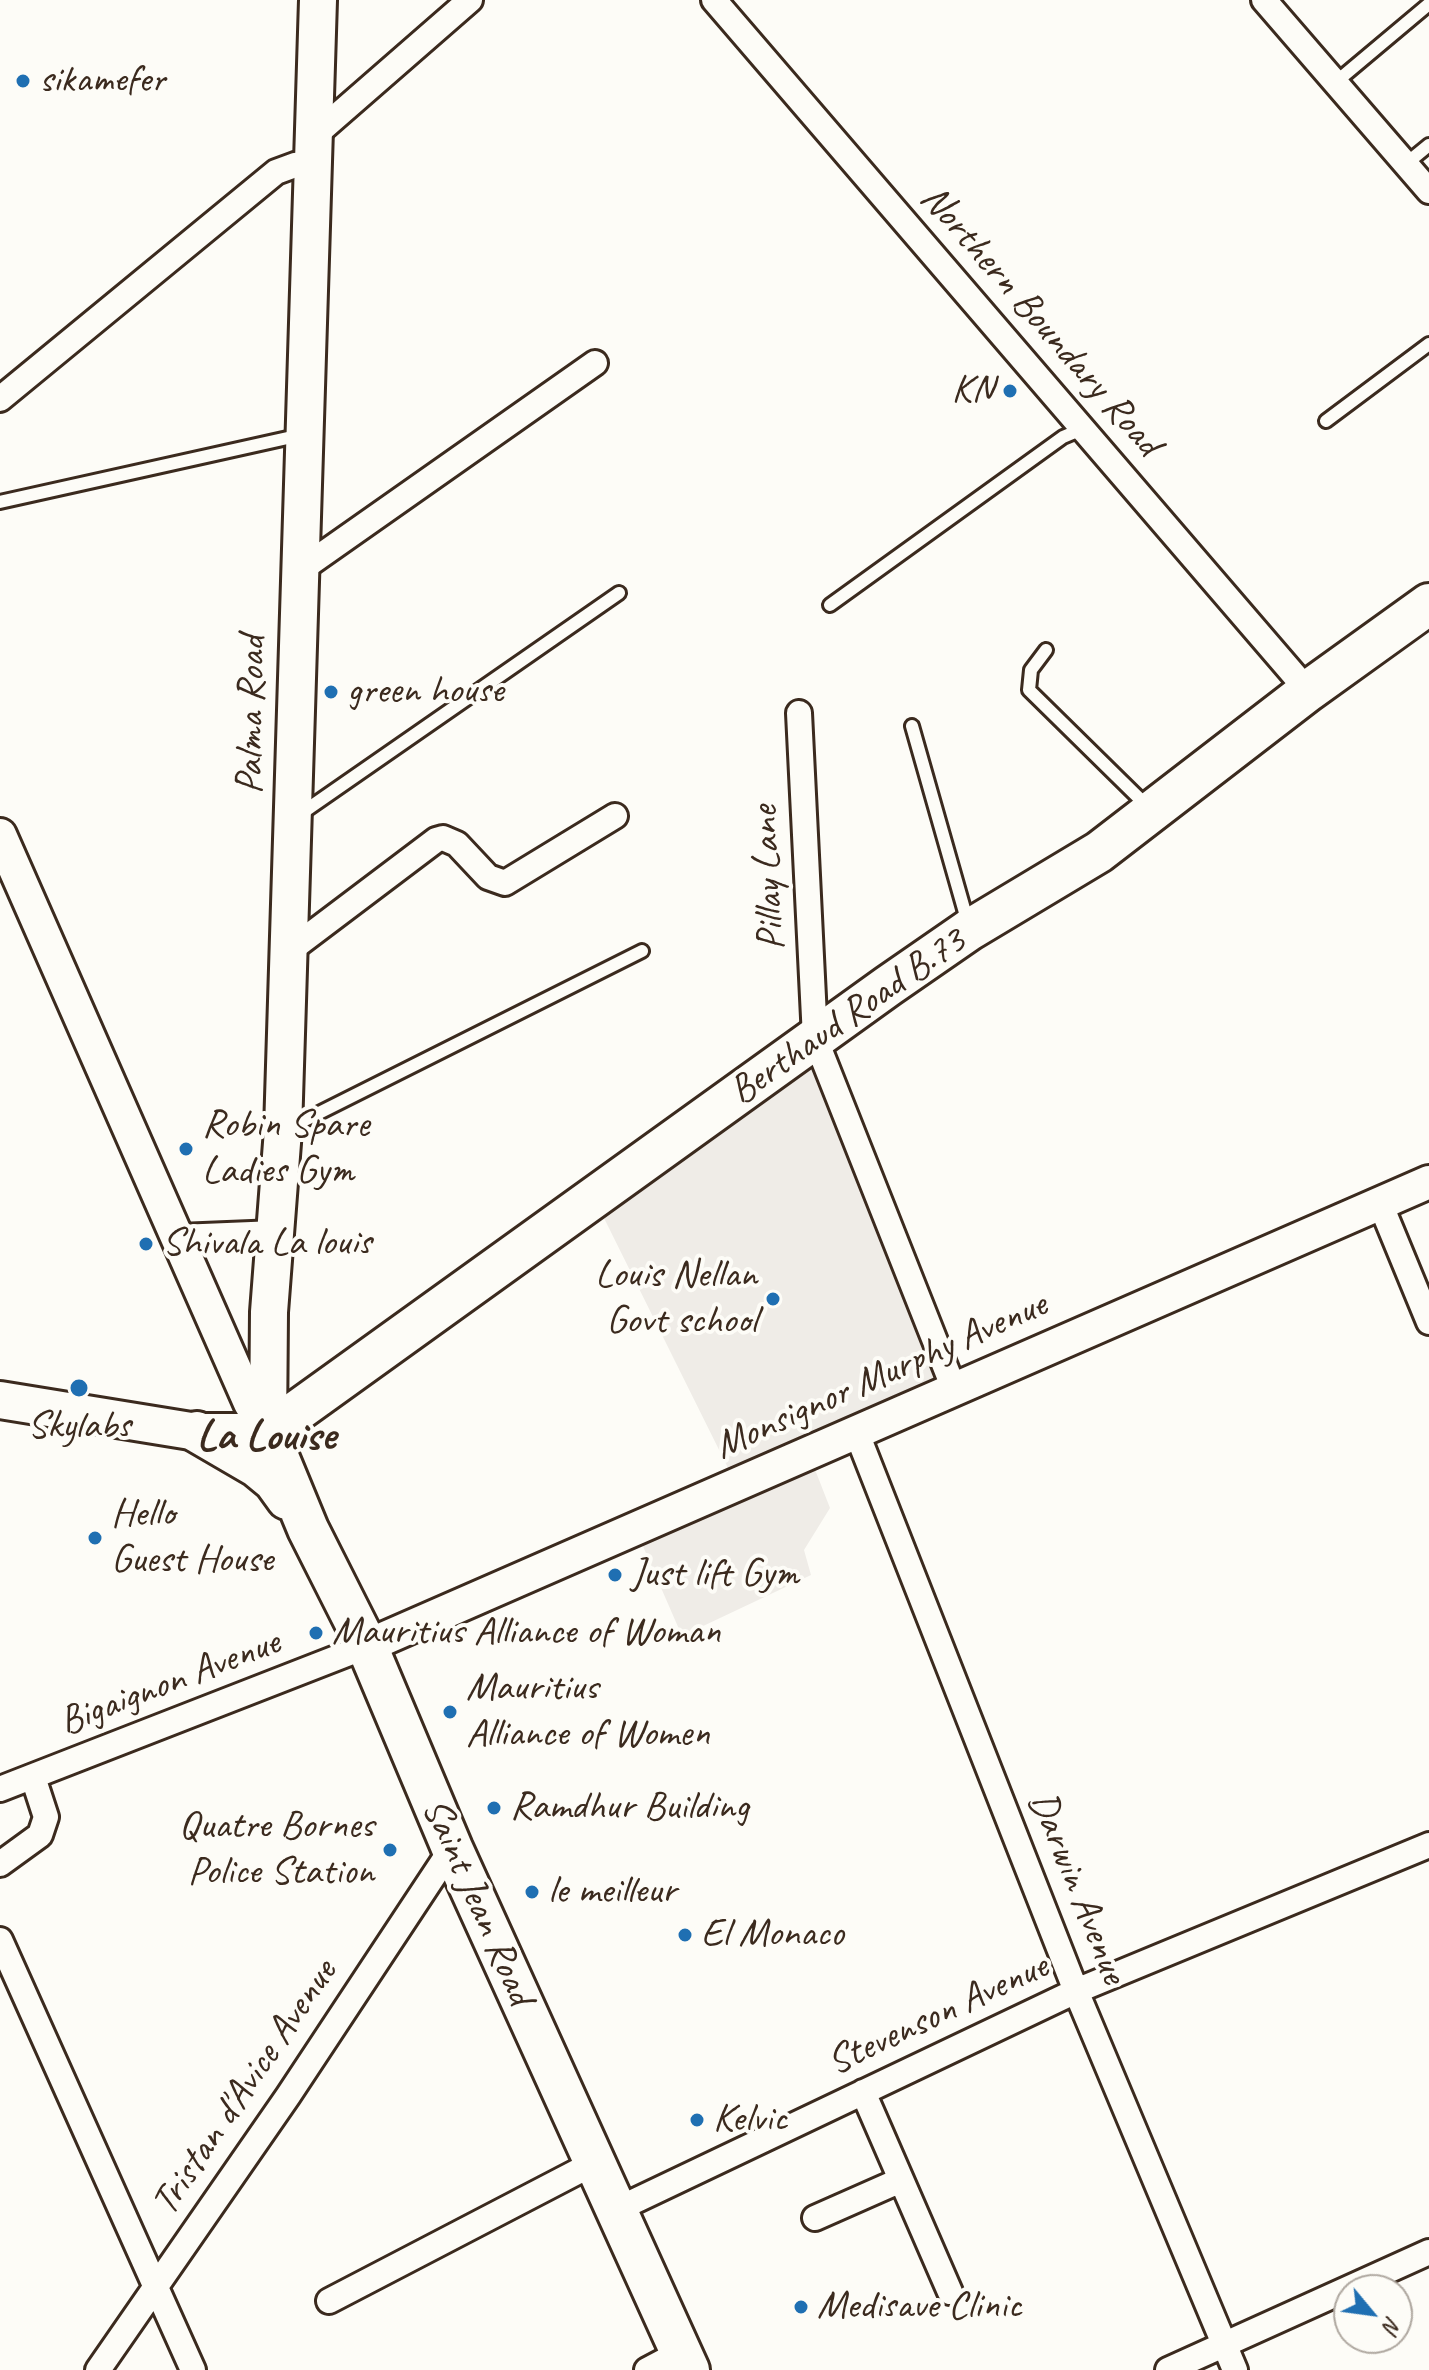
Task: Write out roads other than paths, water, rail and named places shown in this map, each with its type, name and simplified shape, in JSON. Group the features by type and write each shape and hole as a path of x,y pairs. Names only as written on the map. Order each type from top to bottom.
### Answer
{"main road":[{"name":"Palma Road","path":"268,1432 266,1369 283,1130 318,0"},
{"name":"Berthaud Road B.73","path":"268,1432 969,930 1099,852 1308,691 1429,604"},
{"path":"0,1400 197,1432 268,1432"},
{"path":"197,1432 274,1481 308,1529"},
{"name":"Saint Jean Road","path":"268,1432 308,1529 367,1646 452,1848 618,2209 672,2364"}],"street":[{"path":"0,399 276,172 295,165 315,150 470,0"},
{"name":"Northern Boundary Road","path":"714,0 1308,691"},
{"path":"1272,3 1429,191"},
{"path":"299,571 595,363"},
{"name":"Pillay Lane","path":"799,713 815,1038 954,1389"},
{"path":"289,951 436,840 443,838 457,844 488,877 505,883 615,816"},
{"path":"0,835 250,1403 268,1432"},
{"name":"Monsignor Murphy Avenue","path":"367,1646 1429,1182"},
{"path":"1380,1203 1429,1322"},
{"path":"179,1237 276,1233"},
{"name":"Darwin Avenue","path":"856,1431 1076,1991 1235,2370"},
{"name":"Bigaignon Avenue","path":"0,1789 367,1646"},
{"path":"0,1864 40,1835 46,1817 33,1777"},
{"name":"Stevenson Avenue","path":"618,2209 1076,1991 1429,1845"},
{"name":"Tristan d'Avice Avenue","path":"98,2370 288,2096 452,1848"},
{"path":"0,1940 193,2370"},
{"path":"863,2092 950,2292"},
{"path":"329,2301 596,2162"},
{"path":"815,2218 901,2180"},
{"path":"1168,2370 1429,2252"}],"lane":[{"path":"1336,82 1429,4"},
{"path":"1407,163 1429,145"},
{"path":"1326,421 1429,344"},
{"path":"830,605 1063,437 1082,429"},
{"path":"0,502 304,434"},
{"path":"293,819 619,593"},
{"path":"1046,650 1031,670 1029,690 1152,812"},
{"path":"912,726 969,930"},
{"path":"283,1130 642,951"}],"place":[{"name":"sikamefer","path":"23,81"},
{"name":"KN","path":"1010,391"},
{"name":"green house","path":"331,692"},
{"name":"Robin Spare Ladies Gym","path":"186,1149"},
{"name":"Shivala La louis","path":"146,1244"},
{"name":"Louis Nellan Govt school","path":"773,1299"},
{"name":"Skylabs","path":"79,1388"},
{"name":"Hello Guest House","path":"95,1538"},
{"name":"Just lift Gym","path":"615,1575"},
{"name":"Mauritius Alliance of Woman","path":"316,1633"},
{"name":"Mauritius Alliance of Women","path":"450,1712"},
{"name":"Ramdhur Building","path":"494,1808"},
{"name":"Quatre Bornes Police Station","path":"390,1850"},
{"name":"le meilleur","path":"532,1892"},
{"name":"El Monaco","path":"685,1935"},
{"name":"Kelvic","path":"697,2120"},
{"name":"Medisave Clinic","path":"801,2307"}],"district":[{"name":"La Louise","path":"266,1437"}]}
